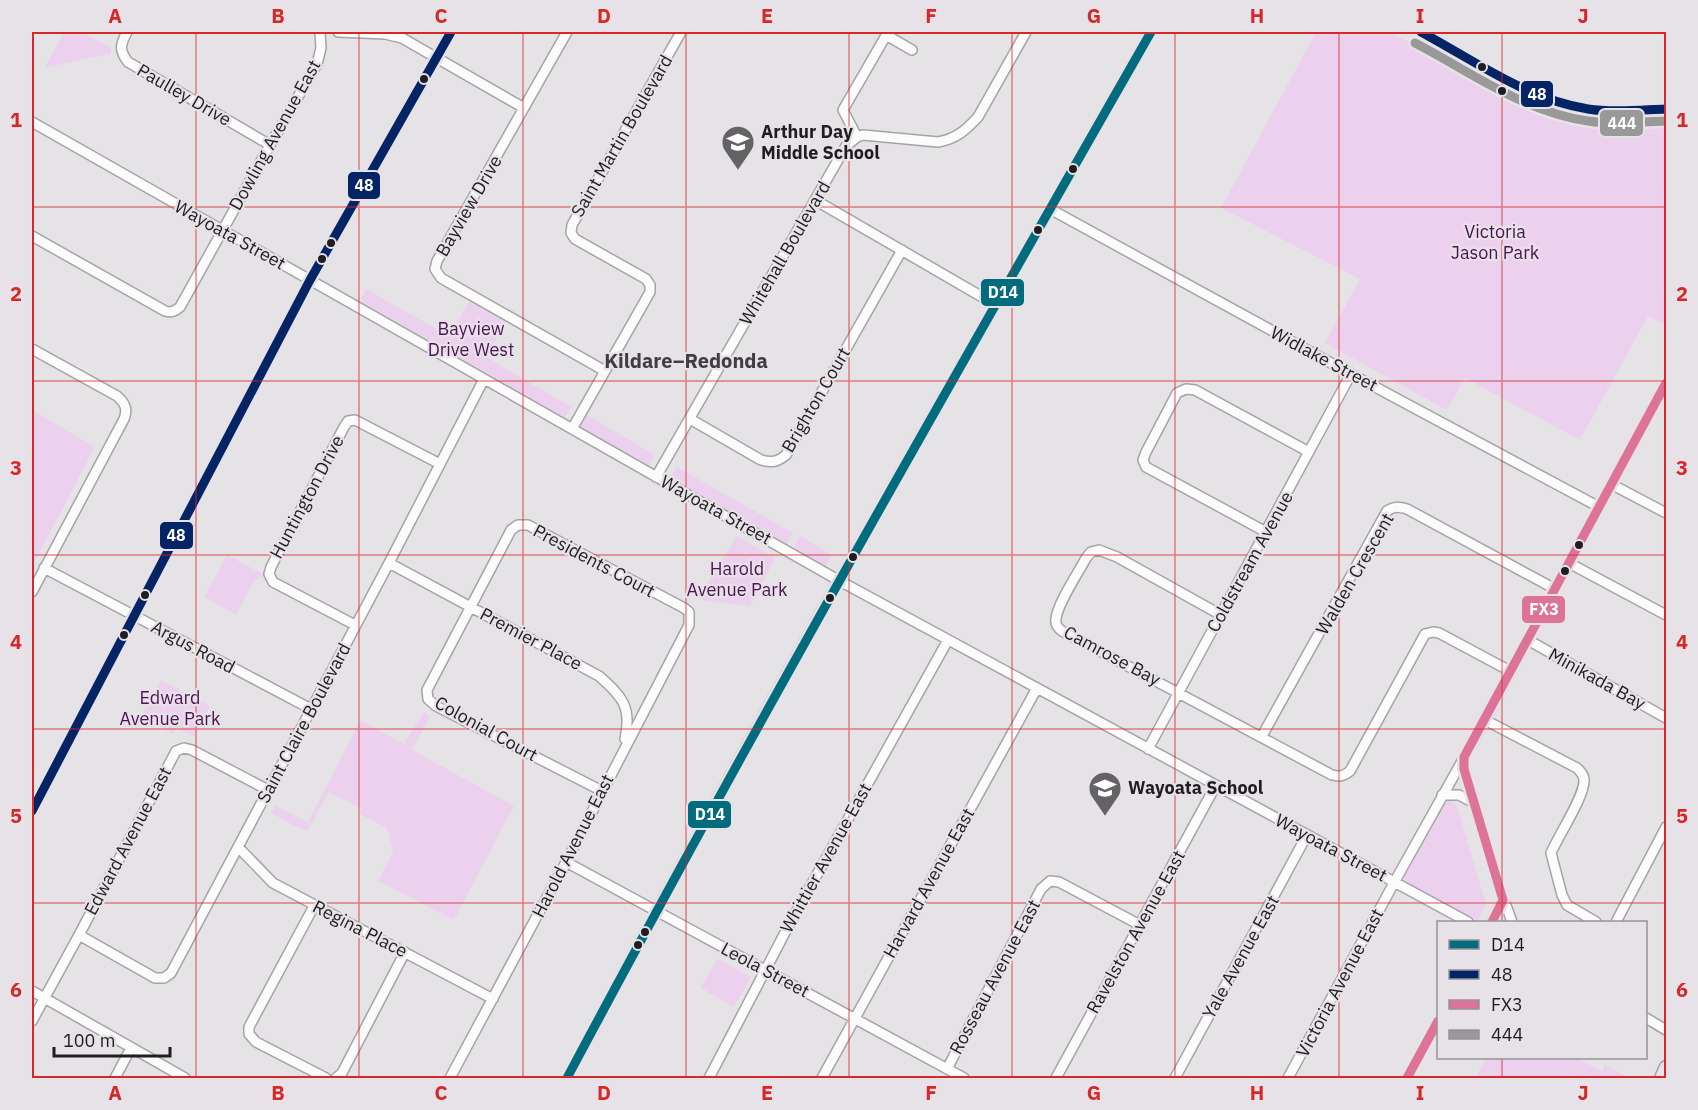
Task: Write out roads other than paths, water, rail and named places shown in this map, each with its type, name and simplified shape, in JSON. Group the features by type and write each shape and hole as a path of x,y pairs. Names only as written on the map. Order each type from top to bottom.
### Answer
{"main road":[{"path":"1661,1078 1666,1068"}],"street":[{"name":"Paulley Drive","path":"127,32 121,48 128,62 270,145"},
{"name":"Dowling Avenue East","path":"32,236 170,312 175,311 180,307 317,64 321,48 320,32"},
{"path":"338,32 378,33 402,38 524,108"},
{"path":"32,812 310,280 452,32"},
{"name":"Bayview Drive","path":"567,32 437,261 435,269 441,278 605,371"},
{"name":"Saint Martin Boulevard","path":"572,429 650,292 650,285 646,279 575,239 571,232 572,225 681,32"},
{"path":"912,50 887,33 843,110 857,137 872,135 938,142 957,137 978,117 1026,32"},
{"path":"567,1078 656,910 838,580 1151,32"},
{"path":"1421,32 1520,87 1553,101 1595,110 1666,109"},
{"name":"Wayoata Street","path":"32,122 838,580 1466,921"},
{"name":"Whitehall Boulevard","path":"656,477 846,146 857,137"},
{"path":"815,200 996,305"},
{"name":"Widlake Street","path":"1050,209 1599,507"},
{"name":"Brighton Court","path":"690,419 761,460 778,461 786,455 902,250"},
{"path":"32,349 117,396 124,402 127,411 32,592"},
{"name":"Coldstream Avenue","path":"1148,749 1351,374"},
{"name":"Saint Claire Boulevard","path":"79,935 155,978 164,978 171,973 484,379"},
{"name":"Victoria Avenue East","path":"1288,1078 1485,720 1666,383"},
{"path":"1266,532 1146,467 1143,460 1146,452 1177,393 1186,389 1196,390 1309,452"},
{"path":"1656,403 1665,408"},
{"name":"Huntington Drive","path":"355,625 273,582 269,574 339,437 348,421 355,420 440,464"},
{"path":"1611,484 1666,513"},
{"name":"Walden Crescent","path":"1262,736 1387,512 1393,507 1407,509 1555,589"},
{"name":"Presidents Court","path":"471,607 511,530 518,525 526,525 689,612"},
{"name":"Camrose Bay","path":"1179,692 1062,631 1057,627 1055,620 1059,607 1086,558 1091,552 1098,550 1117,557 1221,615"},
{"path":"1569,562 1666,615"},
{"name":"Premier Place","path":"389,563 599,676 617,691 626,707 628,726 623,749"},
{"name":"Argus Road","path":"44,568 311,709"},
{"name":"Colonial Court","path":"471,607 427,690 428,699 436,706 602,791"},
{"name":"Harold Avenue East","path":"450,1078 566,862 689,625 689,612"},
{"path":"1179,692 1332,775 1344,776 1350,771 1425,634 1439,633 1510,671"},
{"name":"Whittier Avenue East","path":"709,1078 790,923 948,640"},
{"name":"Minikada Bay","path":"1528,640 1666,717"},
{"name":"Harvard Avenue East","path":"822,1078 1036,688"},
{"path":"1485,720 1577,768 1582,773 1584,780 1581,794 1551,853 1562,895 1567,905 1594,921"},
{"name":"Edward Avenue East","path":"32,1021 176,751 184,748 192,750 268,790"},
{"path":"1464,757 1464,770 1503,900 1512,921"},
{"name":"Ravelston Avenue East","path":"1056,1078 1216,785"},
{"path":"1442,795 1459,795 1474,802"},
{"path":"1617,921 1666,827"},
{"name":"Yale Avenue East","path":"1175,1078 1307,835"},
{"name":"Regina Place","path":"238,847 273,883 492,999"},
{"name":"Leola Street","path":"566,862 964,1078"},
{"name":"Rosseau Avenue East","path":"946,1069 1041,889 1050,881 1059,882 1140,925"},
{"path":"1493,921 1503,900"},
{"path":"314,906 249,1027 249,1034 256,1042 326,1078"},
{"path":"336,1078 342,1073 405,952"},
{"path":"32,991 184,1078"},
{"path":"1647,1019 1666,1030"},
{"path":"1407,1078 1437,1023"},
{"path":"115,1078 131,1048"}],"place":[{"name":"Arthur Day Middle School","path":"738,171"},
{"name":"Wayoata School","path":"1105,817"}],"district":[{"name":"Kildare–Redonda","path":"686,361"}],"park label":[{"name":"Victoria Jason Park","path":"1495,242"},
{"name":"Bayview Drive West","path":"471,339"},
{"name":"Harold Avenue Park","path":"737,579"},
{"name":"Edward Avenue Park","path":"170,708"}]}
